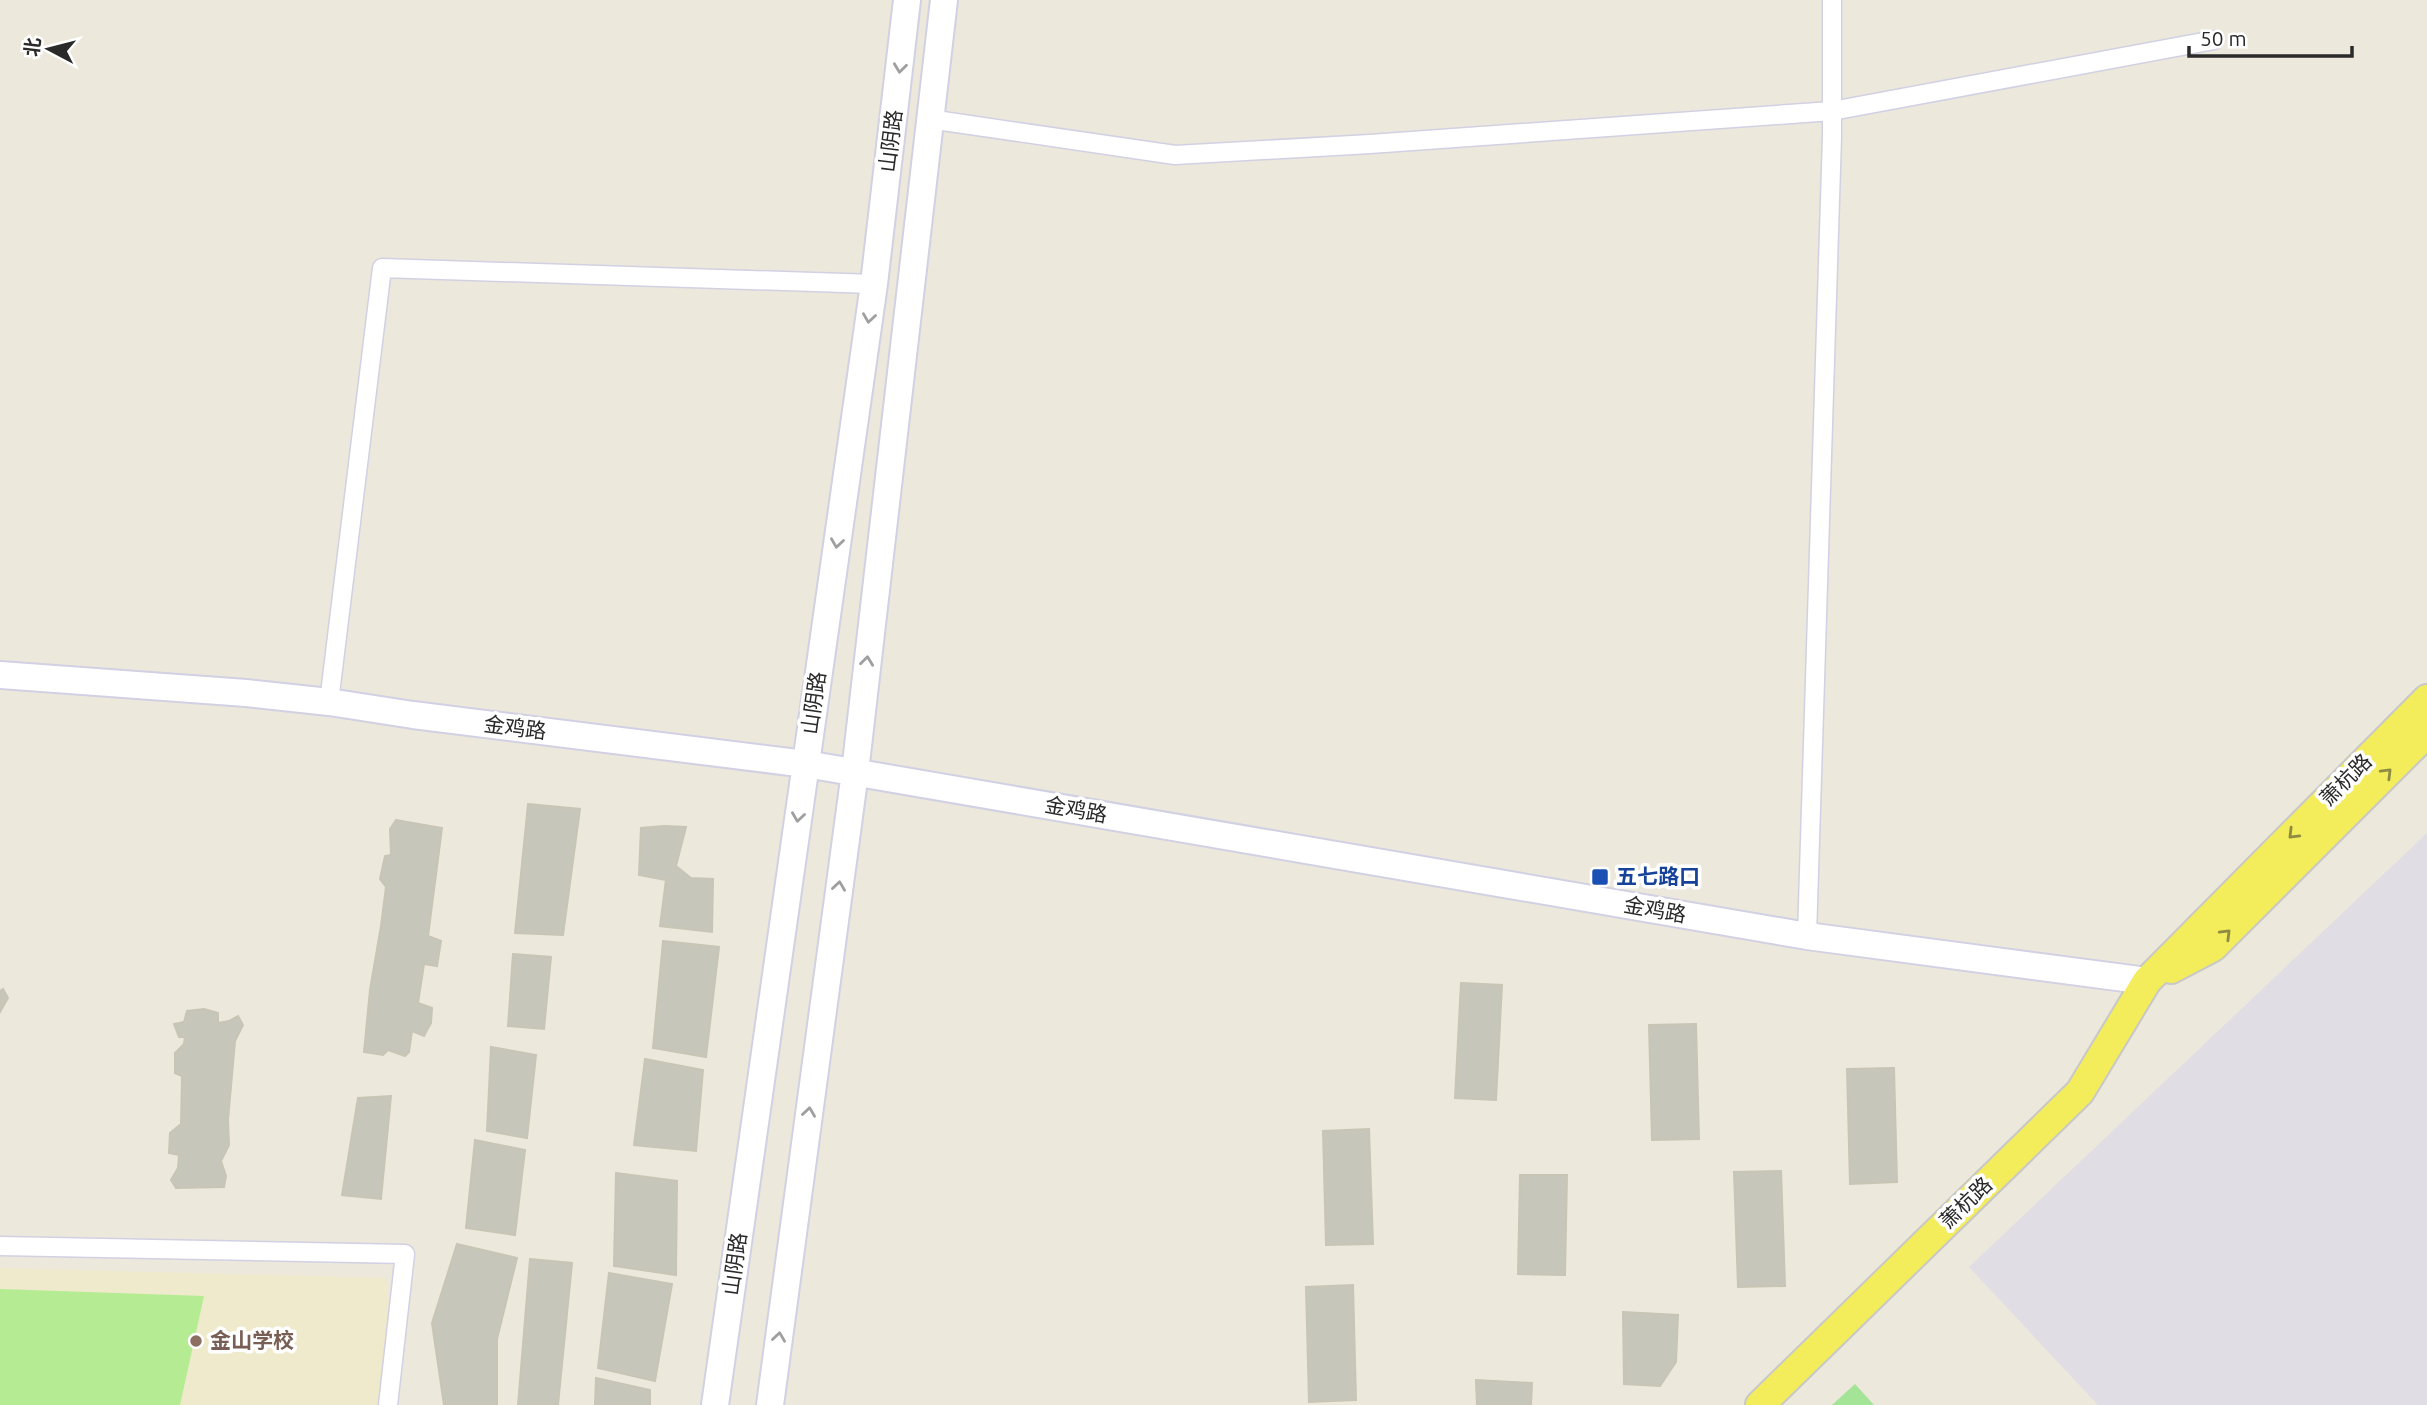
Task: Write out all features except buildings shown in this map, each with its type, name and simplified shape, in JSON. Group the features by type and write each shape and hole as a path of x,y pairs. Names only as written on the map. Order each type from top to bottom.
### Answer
{"main road":[{"name":"山阴路","path":"715,1405 874,284 907,0"},
{"name":"山阴路","path":"770,1405 855,772 944,0"},
{"name":"金鸡路","path":"0,675 246,693 329,702 806,764 1807,936 2147,981"},
{"name":"萧杭路","path":"1760,1405 2080,1092 2147,981 2427,699"},
{"name":"萧杭路","path":"2147,981 2213,947 2427,733"}],"street":[{"path":"1807,936 1832,111 1832,0"},
{"path":"929,119 1175,155 1832,111 2214,40"},
{"path":"329,702 382,268 874,284"},
{"path":"0,1246 405,1254 388,1405"}],"shaded area":[{"path":"2427,833 2427,1405 2098,1405 1969,1267"},
{"name":"金山学校","path":"0,1268 386,1278 400,1405 0,1405"}],"green space":[{"path":"0,1289 204,1296 180,1405 0,1405"},
{"path":"1855,1384 1874,1405 1832,1405"}],"place":[{"name":"五七路口","path":"1600,877"},
{"name":"金山学校","path":"196,1341"}]}
